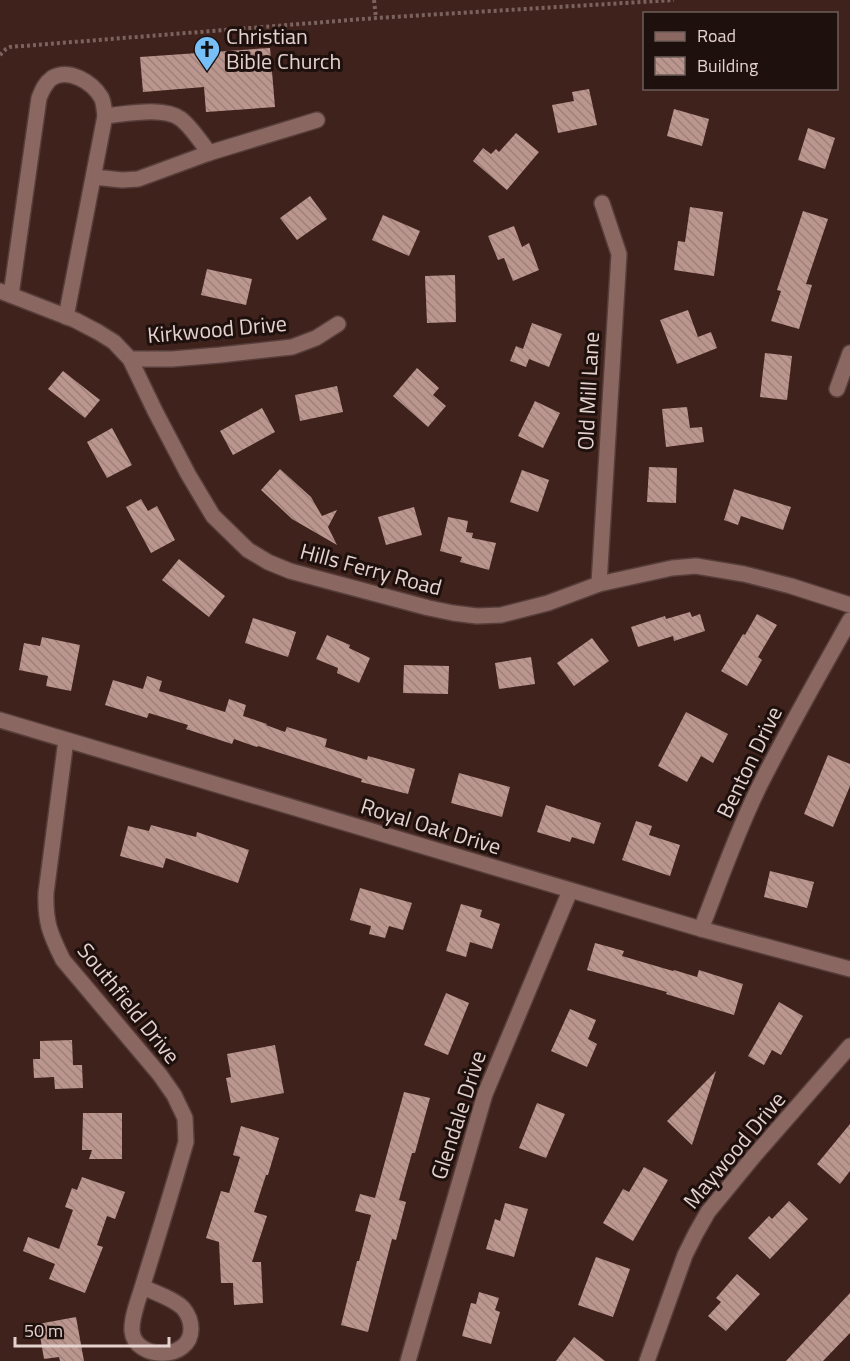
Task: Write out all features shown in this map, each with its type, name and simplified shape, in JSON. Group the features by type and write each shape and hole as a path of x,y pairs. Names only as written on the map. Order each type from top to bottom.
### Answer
{"street":[{"path":"6,293 39,98 43,87 51,79 61,75 74,76 93,87 102,99 105,116 66,316"},
{"path":"105,116 168,113 181,119 209,153"},
{"path":"94,177 138,179 209,153 318,120"},
{"name":"Old Mill Lane","path":"599,584 619,254 602,203"},
{"name":"Hills Ferry Road","path":"6,293 66,316 114,342 130,359 160,422 213,516 248,550 290,572 429,609 477,616 501,615 548,603 599,584 672,568 696,566 744,573 850,605"},
{"name":"Kirkwood Drive","path":"130,359 172,359 292,347 316,338 338,324"},
{"path":"837,389 850,353"},
{"name":"Benton Drive","path":"701,929 730,853 759,787 850,620"},
{"name":"Royal Oak Drive","path":"0,720 570,891 850,969"},
{"name":"Southfield Drive","path":"66,740 46,893 46,916 53,940 63,960 174,1095 185,1118 186,1142 133,1318 131,1328 133,1338 145,1354 165,1359 174,1356 188,1343 191,1324 188,1315 174,1302 143,1287"},
{"name":"Glendale Drive","path":"408,1361 485,1094 570,891"},
{"name":"Maywood Drive","path":"647,1361 685,1255 708,1212 850,1046"}],"path":[{"path":"374,0 376,18"},
{"path":"0,55 10,47 376,18 674,0"}],"building":[{"name":"Christian Bible Church","path":"270,48 275,107 206,112 204,87 143,92 140,57"},
{"path":"589,89 597,125 558,133 552,105 574,101 572,92"},
{"path":"674,109 709,119 702,146 667,136"},
{"path":"808,128 835,138 825,169 798,160"},
{"path":"516,133 539,152 507,190 473,161 483,148 491,154 496,149 499,152"},
{"path":"310,196 327,219 297,240 280,218"},
{"path":"690,207 723,212 714,276 674,270 678,241 685,242"},
{"path":"803,211 828,219 806,284 812,285 799,329 771,321 781,291 777,290"},
{"path":"383,215 420,231 409,256 372,240"},
{"path":"514,226 522,247 529,243 539,270 513,281 504,258 498,260 488,236"},
{"path":"207,269 252,279 246,305 201,295"},
{"path":"455,275 456,322 427,323 425,276"},
{"path":"688,310 698,337 711,332 717,348 677,364 660,320"},
{"path":"532,323 562,334 549,367 529,359 526,367 510,361 516,346 523,349"},
{"path":"765,353 792,356 787,400 760,397"},
{"path":"417,368 439,388 433,395 446,406 428,427 393,396"},
{"path":"63,371 100,400 85,418 48,389"},
{"path":"337,386 343,412 300,421 295,395"},
{"path":"535,401 560,413 543,448 518,436"},
{"path":"687,407 690,428 702,427 704,442 666,447 662,409"},
{"path":"262,408 275,432 233,455 220,431"},
{"path":"112,428 132,465 107,478 87,442"},
{"path":"649,467 677,468 676,503 647,502"},
{"path":"280,469 311,497 322,516 337,510 328,527 337,545 292,519 261,490"},
{"path":"522,470 549,480 538,512 510,502"},
{"path":"734,489 791,507 783,530 741,516 738,525 724,520"},
{"path":"141,499 148,511 157,506 175,540 151,553 126,507"},
{"path":"414,507 422,535 386,545 378,517"},
{"path":"448,517 468,521 466,532 473,533 472,538 496,543 489,570 460,562 462,557 440,551"},
{"path":"179,559 225,596 209,617 162,580"},
{"path":"690,612 692,617 700,614 705,631 674,641 673,636 638,647 631,627 665,616 666,619"},
{"path":"757,614 777,625 758,657 762,660 747,686 721,671"},
{"path":"253,618 296,632 288,657 245,643"},
{"path":"327,635 350,645 349,648 370,658 359,683 337,673 338,668 316,659"},
{"path":"42,637 80,645 71,691 46,686 48,676 19,670 24,643 40,646"},
{"path":"592,638 609,661 574,686 557,663"},
{"path":"531,657 535,684 499,689 495,663"},
{"path":"404,665 449,666 448,694 403,693"},
{"path":"147,676 162,681 159,691 225,712 229,699 246,705 243,716 266,725 285,732 287,727 327,739 325,747 367,760 368,756 415,769 408,794 361,782 362,779 234,739 232,744 186,729 188,725 149,713 147,718 105,705 113,680 143,689"},
{"path":"686,712 728,734 713,763 701,756 687,782 658,766"},
{"path":"828,755 850,764 850,786 833,827 804,814"},
{"path":"459,773 510,787 502,817 451,803"},
{"path":"546,805 601,823 594,844 572,837 570,842 537,832"},
{"path":"636,821 652,826 649,835 680,845 670,876 622,860"},
{"path":"151,825 196,837 197,832 249,850 238,883 166,858 163,868 120,856 128,826 149,831"},
{"path":"770,871 814,882 807,908 764,897"},
{"path":"360,888 412,903 403,930 389,926 385,938 369,934 371,926 350,920"},
{"path":"461,904 482,910 480,917 500,924 492,949 470,942 466,957 446,951"},
{"path":"595,943 624,951 622,956 673,971 697,977 699,970 743,984 734,1015 666,994 667,992 587,970"},
{"path":"446,993 469,1003 448,1055 424,1045"},
{"path":"779,1002 803,1016 781,1055 772,1050 764,1065 748,1056"},
{"path":"570,1009 596,1020 588,1039 597,1044 587,1067 551,1051"},
{"path":"72,1040 73,1065 82,1065 83,1088 55,1089 54,1077 34,1078 33,1059 40,1059 40,1041"},
{"path":"275,1045 284,1093 231,1103 226,1078 231,1077 227,1054"},
{"path":"716,1071 692,1145 667,1121"},
{"path":"404,1092 430,1098 399,1200 406,1202 396,1240 392,1239 368,1332 341,1325 371,1215 355,1211 360,1194 375,1198"},
{"path":"537,1103 565,1114 546,1158 519,1148"},
{"path":"83,1113 122,1113 122,1159 89,1159 92,1150 82,1150"},
{"path":"850,1124 850,1171 840,1184 817,1164"},
{"path":"241,1126 279,1138 254,1212 267,1216 252,1262 261,1262 263,1303 234,1305 233,1283 221,1283 219,1242 206,1238 221,1191 229,1193 240,1157 233,1155"},
{"path":"644,1167 668,1180 633,1241 603,1223 623,1189 629,1192"},
{"path":"82,1177 125,1192 115,1219 107,1216 97,1245 103,1247 85,1293 49,1279 55,1264 23,1251 28,1237 59,1249 73,1210 65,1207 72,1188 77,1190"},
{"path":"789,1201 808,1219 770,1259 748,1238 769,1216 772,1219"},
{"path":"505,1203 528,1209 514,1257 486,1249 495,1219 500,1221"},
{"path":"596,1257 630,1269 613,1317 578,1305"},
{"path":"737,1274 760,1294 726,1331 708,1316 721,1302 716,1298"},
{"path":"479,1292 499,1298 495,1310 500,1312 491,1344 462,1336 471,1303 476,1304"},
{"path":"850,1293 850,1333 823,1361 786,1361"},
{"path":"76,1317 84,1361 60,1361 59,1357 44,1359 38,1324"},
{"path":"574,1337 605,1361 556,1361"}],"place":[{"name":"Christian Bible Church","path":"207,72"}]}
